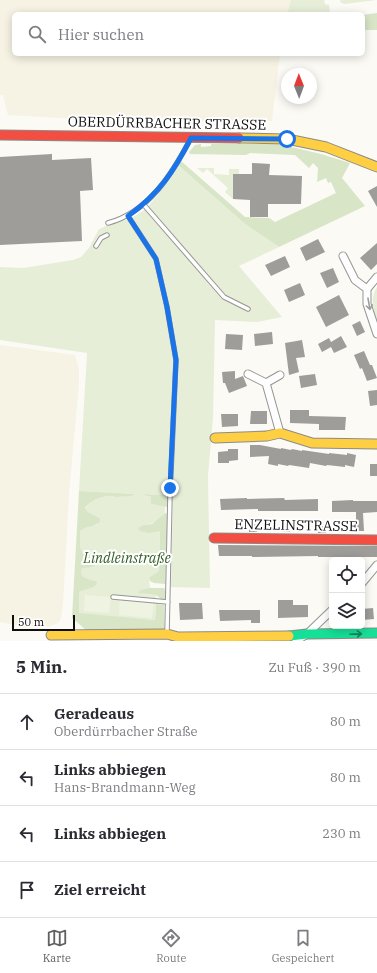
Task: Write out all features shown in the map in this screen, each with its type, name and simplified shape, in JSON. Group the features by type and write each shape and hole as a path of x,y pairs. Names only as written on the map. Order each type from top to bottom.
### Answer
{"street":[{"name":"OBERDÜRRBACHER STRASSE","path":"0,135 287,139 326,147 377,167"},
{"path":"343,256 355,280 367,289"},
{"path":"377,277 367,289 367,304 377,334"},
{"path":"248,374 266,383 280,433"},
{"path":"266,383 280,375"},
{"path":"215,438 267,436 280,433 312,443 377,444"},
{"name":"ENZELINSTRASSE","path":"214,538 377,540"},
{"path":"365,579 377,565"},
{"path":"296,641 307,634 329,613"},
{"path":"51,635 167,634 178,637 279,637 307,634 377,633"}],"lane":[{"path":"108,223 121,220 128,216 144,204 159,189 180,159 191,138"},
{"path":"144,204 224,297 248,308"},
{"path":"128,216 156,259 167,307 176,360 170,495 167,634"},
{"path":"96,246 101,238 107,234"},
{"path":"113,597 168,602"}],"shaded area":[{"path":"0,0 291,0 288,12 12,12 12,56 280,56 272,121 218,124 190,118 93,120 8,115 3,95 0,95"},
{"path":"0,345 75,355 79,369 69,494 63,604 61,618 58,623 51,626 41,627 15,625 0,622"}],"green space":[{"path":"291,0 324,0 325,4 329,5 330,12 288,12"},
{"path":"340,0 376,0 345,4 341,3"},
{"path":"377,13 377,30 365,30 365,15"},
{"path":"201,144 201,147 211,146 211,144 279,144 350,163 342,178 365,206 279,247 245,224 178,165 181,161 245,217 269,218 275,222 336,193 331,182 328,183 326,178 317,182 318,168 313,163 309,168 295,155 250,153 246,155 190,154 189,152 195,145"},
{"name":"Lindleinstraße","path":"178,165 245,224 279,247 239,266 282,317 257,322 215,320 213,418 208,475 210,588 171,587 173,495 142,494 151,497 151,504 165,506 165,513 160,518 153,523 144,525 160,530 159,572 149,578 150,588 143,593 156,595 155,620 79,614 79,592 94,587 96,581 82,576 81,569 96,565 94,555 83,553 80,547 80,531 84,527 97,525 100,518 85,509 92,501 103,497 132,496 135,494 79,491 87,353 0,340 0,267 23,268 73,260 81,257 89,248 99,229 113,223 130,219 146,209 157,196"},
{"path":"197,168 214,168 214,174 229,175 229,169 239,169 239,174 233,174 233,199 225,192 228,188 207,169 203,173"},
{"path":"377,287 377,321 373,308 373,295"},
{"path":"79,491 135,494 132,496 110,496 99,498 92,501 85,508 88,512 100,518 100,522 80,531 80,547 83,553 94,555 97,560 96,565 81,569 82,576 96,581 97,583 94,587 79,592 79,613 155,620 156,604 164,605 164,630 86,630 72,618"},
{"path":"141,494 168,495 168,507 151,504 151,497"},
{"path":"165,513 168,514 165,584 154,583 150,581 149,578 159,570 160,531 149,533 140,531 138,528 144,525 152,524"},
{"path":"150,588 164,588 165,599 161,599 156,595 138,593 141,590"},
{"path":"85,595 111,597 109,613 84,611"},
{"path":"120,599 154,602 152,618 119,615"}],"building":[{"path":"52,154 52,160 91,158 93,190 80,191 82,241 0,245 0,157"},
{"path":"252,163 270,164 269,175 302,176 301,204 268,204 268,217 250,217 250,200 233,199 233,174 252,174"},
{"path":"377,186 377,207 368,191"},
{"path":"318,239 325,252 306,261 300,248"},
{"path":"377,243 377,264 371,270 360,258"},
{"path":"285,256 290,267 271,276 265,265"},
{"path":"333,268 339,282 327,288 320,273"},
{"path":"300,283 305,295 289,302 284,290"},
{"path":"339,295 349,315 326,327 316,307"},
{"path":"360,321 365,332 357,336 352,325"},
{"path":"272,332 273,344 255,346 254,334"},
{"path":"226,334 243,335 242,350 225,349"},
{"path":"341,336 347,347 334,353 331,347 322,352 318,344 329,338 331,342"},
{"path":"302,340 305,357 296,358 299,372 289,375 285,343"},
{"path":"364,351 377,378 367,381 362,368 360,369 354,355"},
{"path":"235,371 235,379 243,376 247,386 229,393 225,383 223,383 222,372"},
{"path":"315,374 317,385 301,388 299,376"},
{"path":"377,390 377,405 370,406 368,391"},
{"path":"290,410 309,410 309,416 346,417 345,430 319,430 319,424 290,423"},
{"path":"251,411 267,411 267,424 250,424"},
{"path":"221,414 238,414 238,426 222,427"},
{"path":"250,445 329,454 347,455 347,453 356,455 354,467 345,465 345,467 326,466 310,463 309,468 278,464 278,466 268,464 269,456 250,457"},
{"path":"228,449 238,449 238,460 229,461 229,463 218,463 218,452 228,451"},
{"path":"370,464 377,464 377,476 370,476"},
{"path":"284,498 285,500 318,499 318,511 258,511 258,509 221,510 220,499"},
{"path":"332,501 377,501 377,512 363,513 364,531 356,531 356,512 332,512"},
{"path":"249,524 257,524 257,532 249,532"},
{"path":"282,524 290,524 290,532 283,532"},
{"path":"318,526 326,526 326,533 318,533"},
{"path":"218,545 377,546 377,557 219,556"},
{"path":"278,600 293,600 293,605 308,605 308,617 278,618"},
{"path":"179,603 202,603 203,619 180,620"},
{"path":"373,608 374,619 365,620 365,609"},
{"path":"219,610 260,610 260,623 251,623 251,620 220,621"}],"traffic: fast":[{"path":"289,636 307,634 377,633"}],"traffic: slow":[{"path":"239,138 287,139 326,147 377,167"},
{"path":"215,438 267,436 280,433 312,443 377,444"},
{"path":"51,635 167,634 178,637 289,636"}],"traffic: jam":[{"path":"0,135 239,138"},
{"path":"214,538 377,540"}],"route":[{"path":"170,488 176,360 167,307 156,259 128,216 144,204 159,189 180,159 191,138 287,139"}]}
